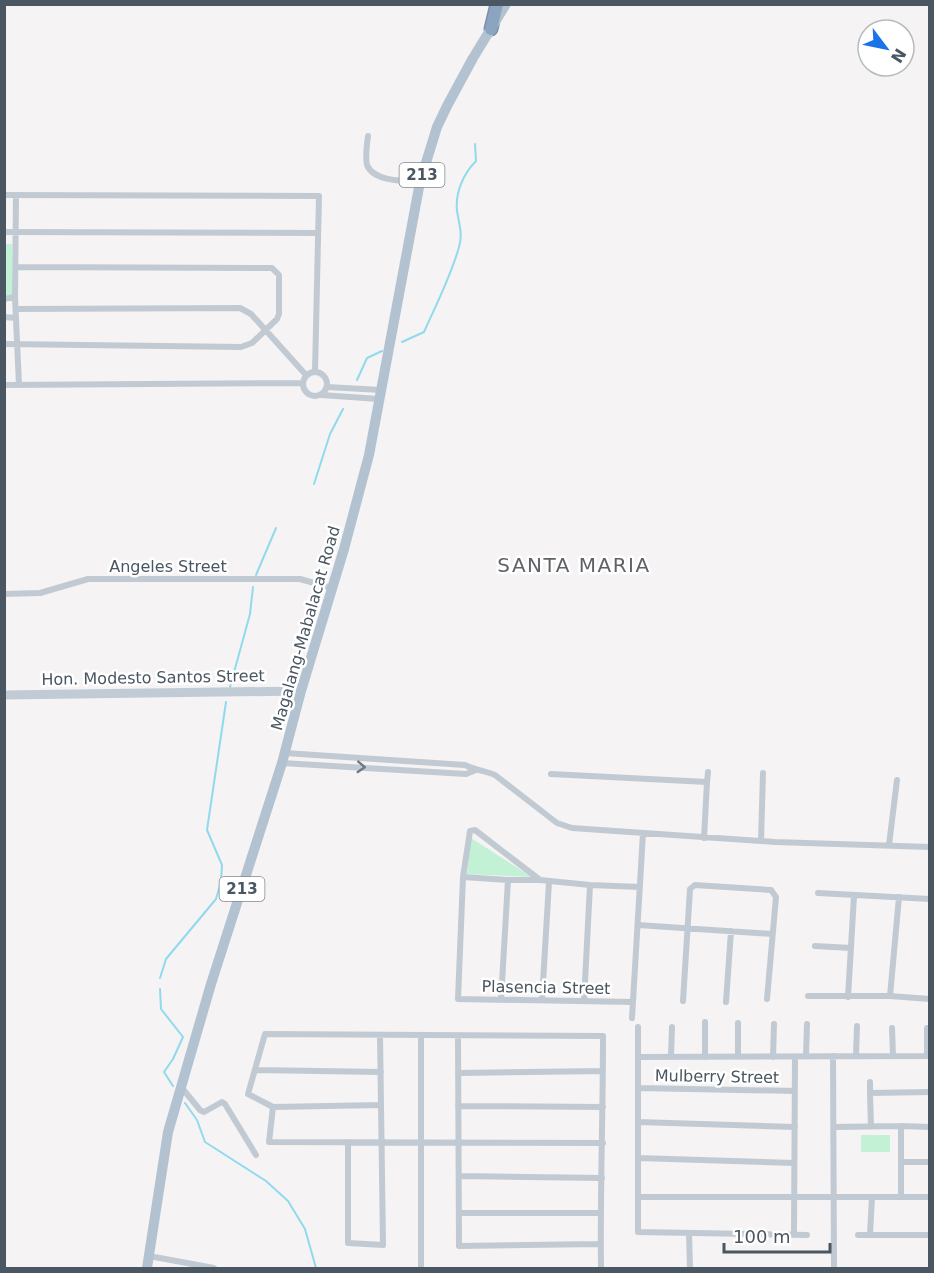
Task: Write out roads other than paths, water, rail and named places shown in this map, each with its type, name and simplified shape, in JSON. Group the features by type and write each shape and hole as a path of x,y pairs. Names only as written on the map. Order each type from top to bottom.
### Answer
{"highway":[{"path":"491,29 497,4"}],"main road":[{"name":"Magalang-Mabalacat Road","path":"147,1269 168,1132 211,984 284,758 369,454 375,394 420,182 437,127 473,58 506,4"}],"street":[{"path":"368,136 367,164 373,173 390,179 420,182"},
{"path":"4,195 319,196 315,372"},
{"path":"16,195 15,297 19,385"},
{"path":"4,232 318,232"},
{"path":"4,344 242,347 252,343 274,323 279,314 279,275 272,268 16,267"},
{"path":"4,299 15,297"},
{"path":"17,309 240,308 251,314 306,375"},
{"path":"4,317 16,318"},
{"path":"321,395 327,387 326,378 315,372 306,375 302,383 304,391 310,396 375,394"},
{"path":"4,385 302,383"},
{"path":"327,387 375,394"},
{"name":"Angeles Street","path":"4,594 40,593 88,579 300,579 333,588"},
{"name":"Hon. Modesto Santos Street","path":"4,695 301,691"},
{"path":"298,764 299,755"},
{"path":"284,758 299,755 465,765 495,775 564,826 704,838 930,847"},
{"path":"284,758 298,764 466,774 476,770"},
{"path":"704,838 708,772"},
{"path":"761,841 763,773"},
{"path":"551,774 707,782"},
{"path":"889,845 897,780"},
{"path":"540,880 472,829 468,834 463,878 540,880 640,887"},
{"path":"632,1018 643,833"},
{"name":"Plasencia Street","path":"463,878 458,999 633,1002"},
{"path":"501,1000 508,880"},
{"path":"542,1000 549,882"},
{"path":"584,1001 590,885"},
{"path":"682,1001 692,886 771,890 777,897 767,999"},
{"path":"818,893 930,899"},
{"path":"848,997 854,896"},
{"path":"890,996 899,897"},
{"path":"638,925 772,934"},
{"path":"726,1002 730,931"},
{"path":"814,946 851,948"},
{"path":"808,996 890,996 930,999"},
{"path":"705,1022 705,1057"},
{"path":"738,1023 738,1057"},
{"path":"772,1057 774,1024"},
{"path":"806,1056 807,1024"},
{"path":"856,1055 857,1026"},
{"path":"638,1027 639,1232 807,1235"},
{"path":"671,1056 672,1027"},
{"path":"892,1028 892,1056"},
{"path":"639,1057 928,1056 927,1028"},
{"path":"381,1105 273,1107 248,1094 265,1034 458,1037 603,1036 601,1269"},
{"path":"348,1142 348,1243 383,1245 380,1035"},
{"path":"421,1036 421,1269"},
{"path":"458,1037 459,1246 601,1244"},
{"path":"833,1056 834,1269"},
{"path":"794,1234 795,1057"},
{"path":"255,1070 381,1072"},
{"path":"458,1073 603,1071"},
{"path":"870,1082 870,1126"},
{"path":"182,1088 204,1112 222,1102 225,1104 256,1155"},
{"name":"Mulberry Street","path":"638,1088 795,1090"},
{"path":"870,1093 930,1092"},
{"path":"458,1106 603,1107"},
{"path":"273,1107 269,1142 603,1143"},
{"path":"638,1122 795,1127"},
{"path":"901,1126 901,1197"},
{"path":"834,1127 930,1127"},
{"path":"638,1158 794,1163"},
{"path":"901,1162 930,1162"},
{"path":"459,1176 602,1178"},
{"path":"639,1197 930,1197"},
{"path":"870,1234 872,1197"},
{"path":"459,1212 602,1213"},
{"path":"688,1233 690,1269"},
{"path":"858,1235 930,1234"},
{"path":"149,1256 214,1269"},
{"path":"169,1269 170,1260"}],"waterway":[{"path":"402,342 424,332 452,269 461,238 457,197 464,177 476,161 475,144"},
{"path":"357,380 367,358 382,351"},
{"path":"314,484 330,434 343,409"},
{"path":"256,575 276,528"},
{"path":"230,687 250,614 253,587"},
{"path":"160,978 166,959 216,899 221,882 222,865 207,830 226,702"},
{"path":"160,989 161,1009 183,1037 164,1072 173,1086"},
{"path":"185,1103 197,1120 205,1142 266,1181 288,1201 305,1229 316,1268"}],"district":[{"name":"SANTA MARIA","path":"574,565"}]}
